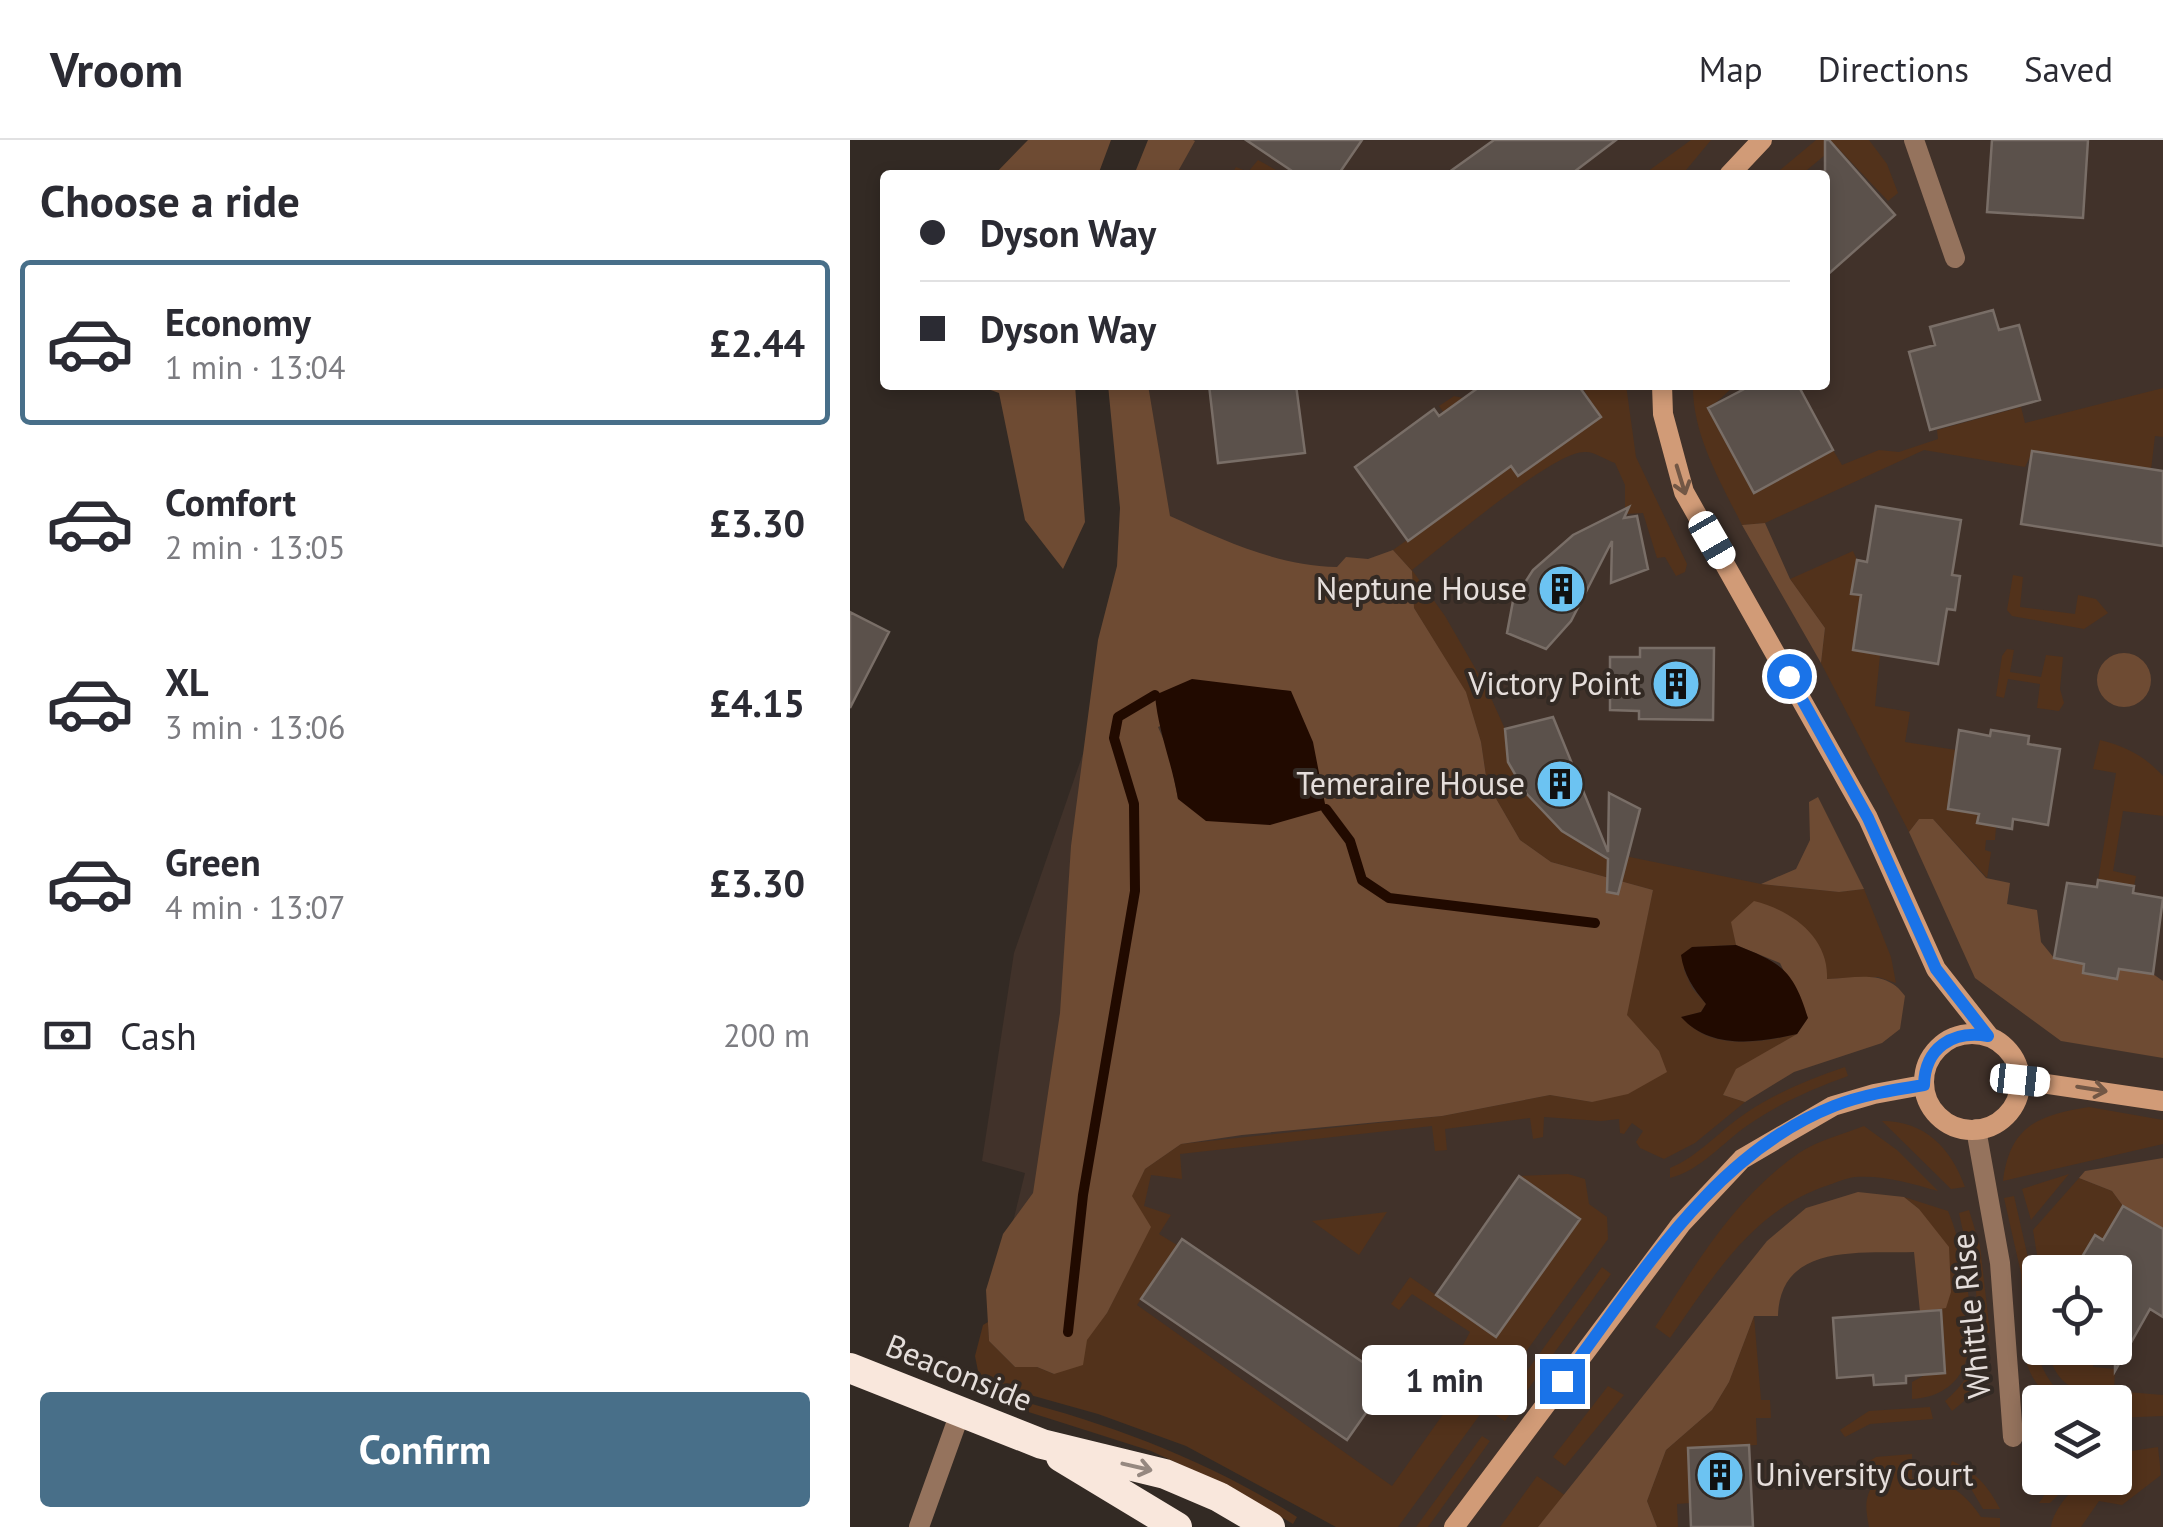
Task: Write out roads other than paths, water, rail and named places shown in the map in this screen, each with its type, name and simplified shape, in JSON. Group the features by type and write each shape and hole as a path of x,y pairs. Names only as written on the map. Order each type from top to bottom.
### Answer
{"highway":[{"name":"Beaconside","path":"850,1368 1042,1444 1165,1474 1220,1497 1270,1527"},
{"name":"Beaconside","path":"1042,1444 1177,1527"}],"street":[{"path":"1734,170 1762,140"},
{"path":"1914,140 1954,258"},
{"path":"1662,390 1663,414 1684,492 1868,818 1936,969 1988,1036 2011,1053 2020,1080 2012,1108 2003,1119 1976,1130 1961,1128 1935,1113 1927,1100 1924,1085 1928,1059 1946,1040 1976,1034 1988,1036"},
{"path":"2020,1080 2163,1101"},
{"path":"1454,1527 1681,1224 1742,1160 1833,1106 1924,1085"},
{"name":"Whittle Rise","path":"1976,1130 2000,1263 2013,1437"},
{"path":"919,1527 960,1413"}],"waterway":[{"path":"1068,1332 1083,1195 1135,891 1134,804 1114,738 1118,717 1155,695"},
{"path":"1326,809 1350,841 1362,880 1389,898 1595,923"}],"place":[{"name":"Neptune House","path":"1562,589"},
{"name":"Victory Point","path":"1676,684"},
{"name":"Temeraire House","path":"1560,784"},
{"name":"University Court","path":"1720,1475"}]}
